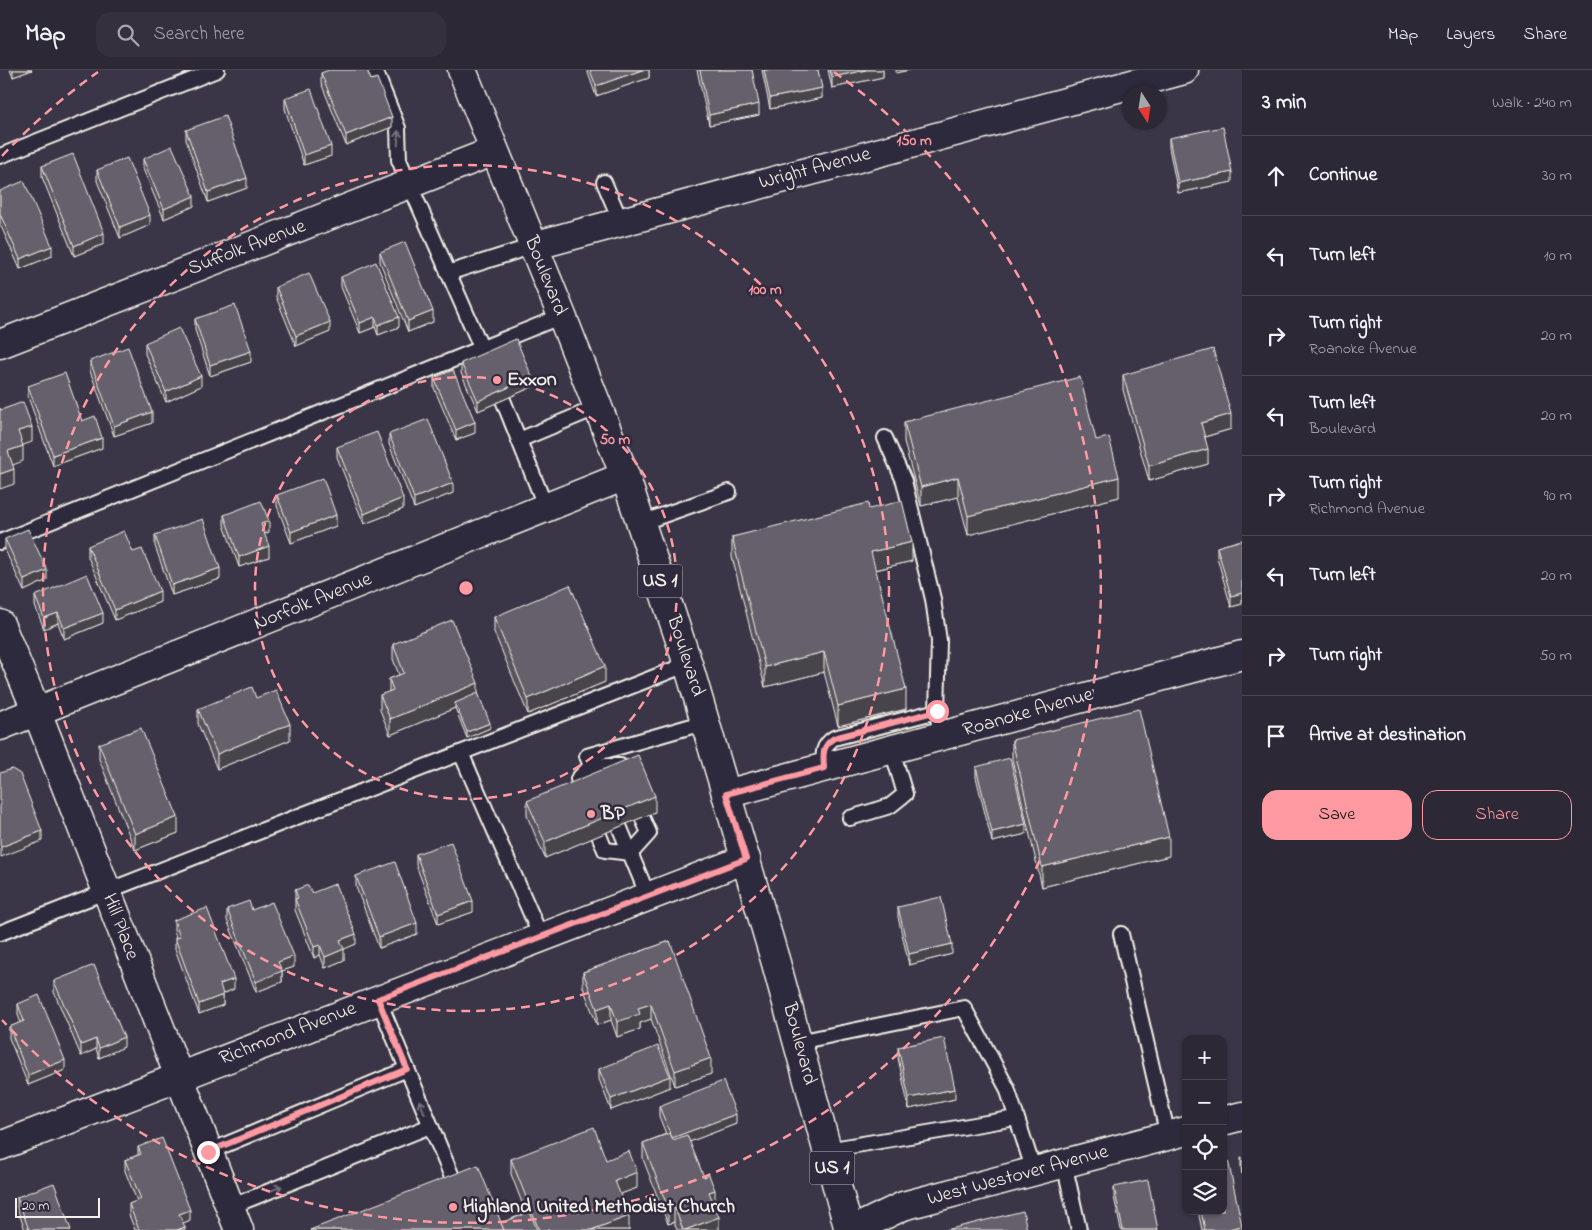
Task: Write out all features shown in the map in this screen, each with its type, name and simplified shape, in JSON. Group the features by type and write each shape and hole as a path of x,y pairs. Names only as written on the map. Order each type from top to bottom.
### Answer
{"street":[{"name":"Boulevard","path":"462,70 625,476 706,722 851,1230"},
{"name":"Wright Avenue","path":"533,246 1184,70"},
{"name":"Suffolk Avenue","path":"0,344 494,151"},
{"name":"Norfolk Avenue","path":"0,726 625,476"},
{"name":"Hill Place","path":"0,624 37,712 235,1218"},
{"name":"Roanoke Avenue","path":"726,794 892,750 939,724 1242,655"},
{"name":"Richmond Avenue","path":"0,1146 746,859"},
{"path":"1227,1120 1242,1116"},
{"name":"West Westover Avenue","path":"851,1230 903,1206 1177,1133"}],"lane":[{"path":"0,156 217,70"},
{"path":"375,70 398,128 398,156 409,185 487,362"},
{"path":"604,182 621,222"},
{"path":"448,273 533,246"},
{"path":"0,542 562,316"},
{"path":"503,400 546,508"},
{"path":"519,440 598,407"},
{"path":"824,768 823,749 826,743 834,738 939,724 939,641 932,599 904,481 885,438"},
{"path":"641,524 728,492"},
{"path":"0,933 688,664"},
{"path":"599,786 587,756 706,722"},
{"path":"850,818 890,806 905,794 892,750"},
{"path":"462,753 541,937"},
{"path":"582,793 578,779 591,766 620,766 625,775"},
{"path":"631,853 649,833 642,817"},
{"path":"619,826 648,896"},
{"path":"599,835 606,850 631,853"},
{"path":"1121,934 1177,1133"},
{"path":"378,999 455,1184 437,1191"},
{"path":"798,1042 964,1008 1007,1088 1034,1171"},
{"path":"208,1152 407,1069"},
{"path":"827,1150 1016,1118"},
{"path":"235,1218 430,1126"},
{"path":"1064,1163 1079,1230"}],"building":[{"path":"329,70 367,70 371,80 377,78 392,117 346,135 321,73"},
{"path":"590,70 642,70 596,86"},
{"path":"700,70 752,70 759,104 709,115"},
{"path":"764,70 818,70 822,88 770,98"},
{"path":"830,70 866,70 832,77"},
{"path":"311,89 331,146 304,155 285,98"},
{"path":"225,116 247,178 208,192 186,130"},
{"path":"1223,127 1232,172 1178,183 1169,138"},
{"path":"172,146 194,196 164,209 143,159"},
{"path":"73,154 104,233 74,246 42,166"},
{"path":"127,158 150,215 120,227 97,170"},
{"path":"24,181 52,246 20,259 0,214 0,191"},
{"path":"405,242 433,311 408,321 380,252"},
{"path":"376,262 399,317 378,325 375,317 360,323 341,277"},
{"path":"309,273 330,322 296,336 276,287"},
{"path":"235,305 251,351 210,365 195,319"},
{"path":"179,328 201,376 166,392 145,343"},
{"name":"Exxon","path":"516,339 532,377 478,401 461,363"},
{"path":"128,347 152,412 114,426 90,361"},
{"path":"1213,349 1231,414 1201,423 1208,449 1149,466 1123,375"},
{"path":"453,370 475,422 456,430 434,378"},
{"path":"65,373 82,421 95,416 102,438 53,455 28,386"},
{"path":"1080,377 1096,440 1109,437 1119,477 968,516 958,477 921,487 904,422"},
{"path":"23,402 32,427 18,431 23,446 8,451 14,469 0,474 0,408 1,410"},
{"path":"428,419 453,483 414,498 389,434"},
{"path":"377,432 403,498 364,514 337,447"},
{"path":"323,478 336,515 291,532 277,495"},
{"path":"261,501 269,521 261,524 269,546 239,557 224,515"},
{"path":"902,501 912,542 871,552 906,689 838,706 824,652 765,667 732,537 868,503 869,509"},
{"path":"203,519 220,568 172,585 155,535"},
{"path":"28,529 47,570 24,580 5,539"},
{"path":"124,531 133,552 142,549 160,591 115,610 88,546"},
{"path":"1242,540 1242,593 1231,596 1217,547"},
{"path":"87,574 103,613 64,628 58,613 44,618 35,596"},
{"path":"570,585 605,666 528,699 494,617"},
{"path":"452,620 478,683 390,719 380,695 393,690 389,679 404,673 393,644"},
{"path":"252,687 256,698 276,690 290,724 217,754 198,709"},
{"path":"478,693 490,723 467,732 455,703"},
{"path":"1139,709 1169,837 1042,867 1012,740"},
{"path":"141,728 178,817 135,834 99,744"},
{"name":"BP","path":"638,755 655,796 545,842 527,801"},
{"path":"1010,758 1026,824 992,832 976,767"},
{"path":"12,769 20,774 42,831 1,847 0,773"},
{"path":"451,842 473,901 438,914 416,854"},
{"path":"395,862 417,923 379,937 356,876"},
{"path":"335,884 356,934 340,940 344,949 325,957 320,945 314,947 295,899 298,898 295,890 308,885 312,893"},
{"path":"941,897 952,944 909,954 898,907"},
{"path":"249,901 252,910 272,902 294,956 278,962 282,971 256,982 227,909"},
{"path":"207,908 234,979 220,984 223,995 199,1004 175,938 180,937 174,920"},
{"path":"670,941 711,1058 675,1071 651,1004 638,1008 640,1014 617,1022 611,1004 597,1009 583,972"},
{"path":"94,965 124,1037 99,1048 96,1039 81,1045 54,981"},
{"path":"39,995 65,1060 28,1075 9,1027 24,1021 18,1004"},
{"path":"944,1038 955,1089 909,1098 898,1047"},
{"path":"658,1046 670,1076 611,1099 599,1069"},
{"path":"723,1081 736,1114 672,1138 659,1106"},
{"path":"594,1127 606,1160 629,1151 637,1172 615,1181 629,1216 591,1230 539,1230 511,1159"},
{"path":"670,1133 673,1140 687,1135 704,1177 709,1175 715,1190 709,1192 719,1217 685,1230 683,1230 674,1206 668,1208 643,1143"},
{"path":"162,1138 190,1210 179,1214 185,1227 177,1230 139,1230 129,1204 141,1199 125,1160 141,1154 138,1147"},
{"path":"1227,1160 1242,1226 1224,1230 1205,1230 1202,1215 1227,1215"},
{"path":"478,1165 504,1230 310,1230"},
{"path":"1148,1180 1158,1230 1123,1230 1114,1187"},
{"path":"54,1183 71,1230 29,1230 17,1197"},
{"path":"1023,1211 1027,1230 946,1230"},
{"path":"530,1212 537,1230 504,1230 501,1223"}],"place":[{"name":"Exxon","path":"497,380"},
{"name":"BP","path":"591,814"},
{"name":"Highland United Methodist Church","path":"453,1207"}],"route":[{"path":"208,1152 407,1069 378,999 746,859 726,794 824,768 823,749 826,743 834,738 937,711"}]}
